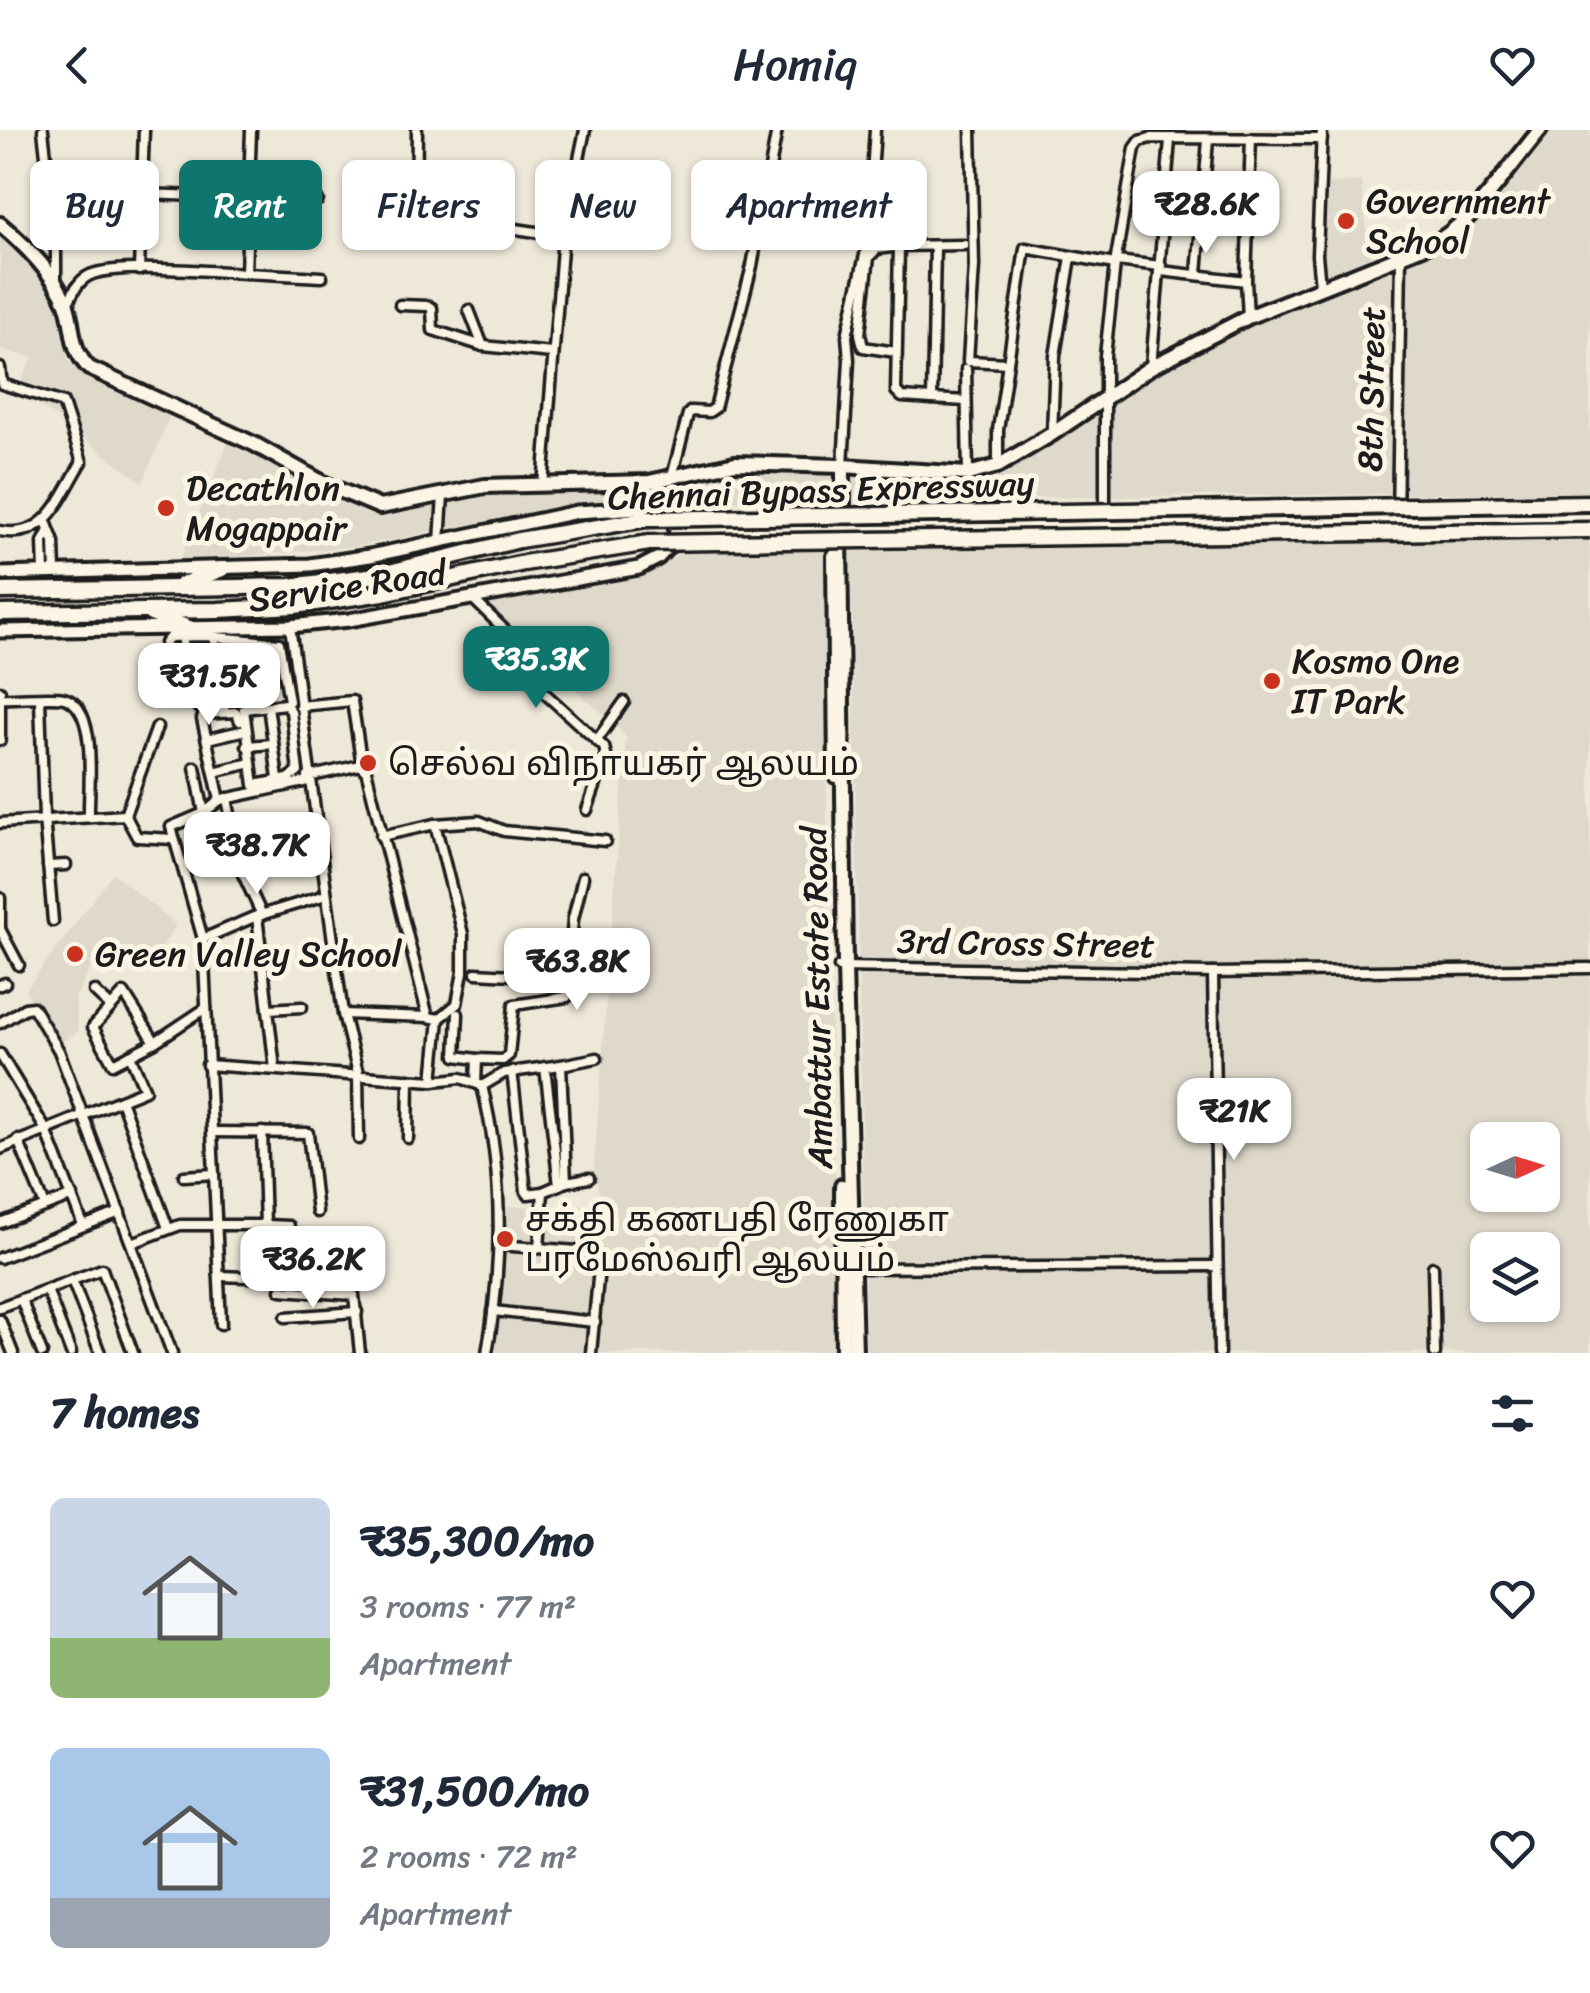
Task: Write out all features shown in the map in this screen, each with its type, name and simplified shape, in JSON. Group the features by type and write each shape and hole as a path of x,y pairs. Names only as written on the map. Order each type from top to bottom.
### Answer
{"highway":[{"name":"Chennai Bypass Expressway","path":"0,591 290,586 377,574 519,540 647,518 1590,506"},
{"name":"Chennai Bypass Expressway","path":"0,613 295,606 650,543 1590,530"},
{"path":"170,589 222,569"},
{"path":"144,612 187,632"}],"main road":[{"path":"0,224 56,286 67,305 74,348 89,368 254,444 366,503 396,506 485,486 649,482 735,463 968,474 998,466 1151,368 1248,317 1452,232 1540,130"},
{"name":"Ambattur Estate Road","path":"842,466 838,561 847,1268 843,1353"},
{"path":"1397,518 1590,506"},
{"path":"675,531 1105,521 1590,520"},
{"name":"Ambattur Estate Road","path":"847,1268 854,1353"}],"street":[{"path":"43,130 56,243 56,286"},
{"path":"143,160 144,130"},
{"path":"250,160 252,130"},
{"path":"416,130 416,160"},
{"path":"579,160 585,130"},
{"path":"672,477 688,414 715,408 752,266 777,130"},
{"path":"842,466 847,336 867,246 874,130"},
{"path":"971,130 974,266 968,360 1008,362"},
{"path":"1105,521 1103,397 1116,262 1135,148 1140,140 1322,135 1317,255 1320,286"},
{"path":"1248,317 1251,138"},
{"path":"1151,368 1170,140"},
{"path":"1196,274 1208,140"},
{"path":"927,246 964,246"},
{"path":"932,400 934,246"},
{"path":"998,466 998,430 1024,248 1246,281"},
{"path":"139,270 140,250"},
{"path":"246,273 247,250"},
{"path":"542,486 562,250"},
{"path":"875,250 870,257 860,334 863,347 896,352"},
{"path":"899,250 897,395 966,401"},
{"name":"8th Street","path":"1397,518 1401,256"},
{"path":"1052,434 1056,356 1071,257"},
{"path":"67,305 79,282 94,274 139,270 322,277"},
{"path":"400,305 428,306 432,308 434,330 483,346 552,353"},
{"path":"469,310 483,346"},
{"path":"0,368 2,384 63,403 82,462 46,519 32,530 17,534 0,531"},
{"path":"966,368 968,474"},
{"path":"440,542 444,494"},
{"path":"0,574 310,565 578,512 638,508 675,531"},
{"path":"46,519 48,532 43,542 49,574"},
{"name":"Service Road","path":"0,631 187,632 350,620 638,568 675,543 675,531"},
{"path":"470,597 514,640 508,660 597,740 606,755 587,810"},
{"path":"290,626 343,1014 358,1074 359,1139"},
{"path":"189,685 171,676 166,639 187,632 214,638 292,643"},
{"path":"187,632 191,701 201,709 288,701 352,701 362,766 428,1017"},
{"path":"214,638 224,708"},
{"path":"238,640 249,706"},
{"path":"279,643 288,701"},
{"path":"0,740 0,696 65,698 78,704 87,722 89,816"},
{"path":"40,700 53,921"},
{"path":"597,740 624,702"},
{"path":"288,705 298,772 278,784 254,785 244,709 268,706 288,705"},
{"path":"268,706 278,784"},
{"path":"251,789 236,712 204,714 214,772 240,868 260,916 275,1069"},
{"path":"157,726 125,816 137,838 173,839"},
{"path":"207,739 241,731"},
{"path":"248,746 294,736"},
{"path":"214,772 246,764"},
{"path":"221,1324 203,939 172,827 204,813 222,798 362,766"},
{"path":"195,767 204,813"},
{"path":"0,823 125,816"},
{"path":"381,836 435,824 479,820 504,831 605,840"},
{"path":"433,1081 439,1019 457,1004 464,950 435,824"},
{"path":"48,866 66,865"},
{"path":"458,1014 456,1056 508,1058 514,1005 565,998 569,993 572,919 582,877"},
{"path":"203,939 326,895"},
{"path":"0,898 0,929 19,965"},
{"name":"3rd Cross Street","path":"842,967 1213,973 1590,968"},
{"path":"476,973 570,978"},
{"path":"1213,973 1218,1353"},
{"path":"94,991 111,1007"},
{"path":"155,1042 124,993 92,1027 112,1064 155,1042 206,1008"},
{"path":"268,1009 302,1007"},
{"path":"0,1023 25,1008 33,1008 59,1051 172,1353"},
{"path":"343,1014 439,1019"},
{"path":"0,1054 46,1130 84,1226"},
{"path":"0,1148 145,1090 130,1055"},
{"path":"479,1085 512,1071 597,1058"},
{"path":"477,1059 500,1192 499,1245 487,1353"},
{"path":"206,1065 433,1081 461,1078 479,1085"},
{"path":"561,1065 562,1184"},
{"path":"546,1068 562,1184"},
{"path":"512,1071 528,1194 589,1178"},
{"path":"408,1138 409,1078"},
{"path":"121,1100 168,1228"},
{"path":"212,1132 310,1135 317,1212"},
{"path":"262,1132 265,1225"},
{"path":"18,1140 45,1206"},
{"path":"184,1176 214,1174"},
{"path":"539,1248 543,1192"},
{"path":"0,1224 72,1196"},
{"path":"0,1258 120,1212"},
{"path":"132,1243 180,1224 289,1226"},
{"path":"499,1245 590,1252 600,1257 591,1353"},
{"path":"847,1268 1217,1266"},
{"path":"1433,1267 1435,1353"},
{"path":"0,1307 102,1269 133,1353"},
{"path":"219,1276 335,1280"},
{"path":"72,1280 100,1353"},
{"path":"47,1290 71,1353"},
{"path":"281,1290 351,1294 356,1299 360,1353"},
{"path":"22,1300 42,1353"},
{"path":"493,1310 595,1322"},
{"path":"286,1317 357,1312"},
{"path":"0,1320 13,1353"}],"shaded area":[{"path":"1551,130 1590,130 1590,492 625,502 474,523 360,546 179,562 228,443 368,514 495,495 605,490 749,470 950,480 993,475 1134,385 1250,323 1452,239 1481,215"},
{"name":"Government School","path":"1361,181 1370,260 1323,279 1328,183"},
{"path":"0,233 58,298 68,361 169,417 143,483 18,389 33,357 0,350"},
{"path":"1590,540 1590,1353 866,1353 851,552 1117,544"},
{"path":"826,551 827,888 840,1353 496,1353 506,1207 601,1204 594,1165 626,736 484,604 647,574 681,553"},
{"name":"Green Valley School","path":"113,873 176,925 147,970 106,939 75,998 78,1031 59,1044 25,991"}],"place":[{"name":"Government School","path":"1346,221"},
{"name":"Decathlon Mogappair","path":"166,508"},
{"name":"Kosmo One IT Park","path":"1272,681"},
{"name":"செல்வ விநாயகர் ஆலயம்","path":"368,763"},
{"name":"Green Valley School","path":"75,954"},
{"name":"சக்தி கணபதி ரேணுகா பரமேஸ்வரி ஆலயம்","path":"505,1239"}]}
